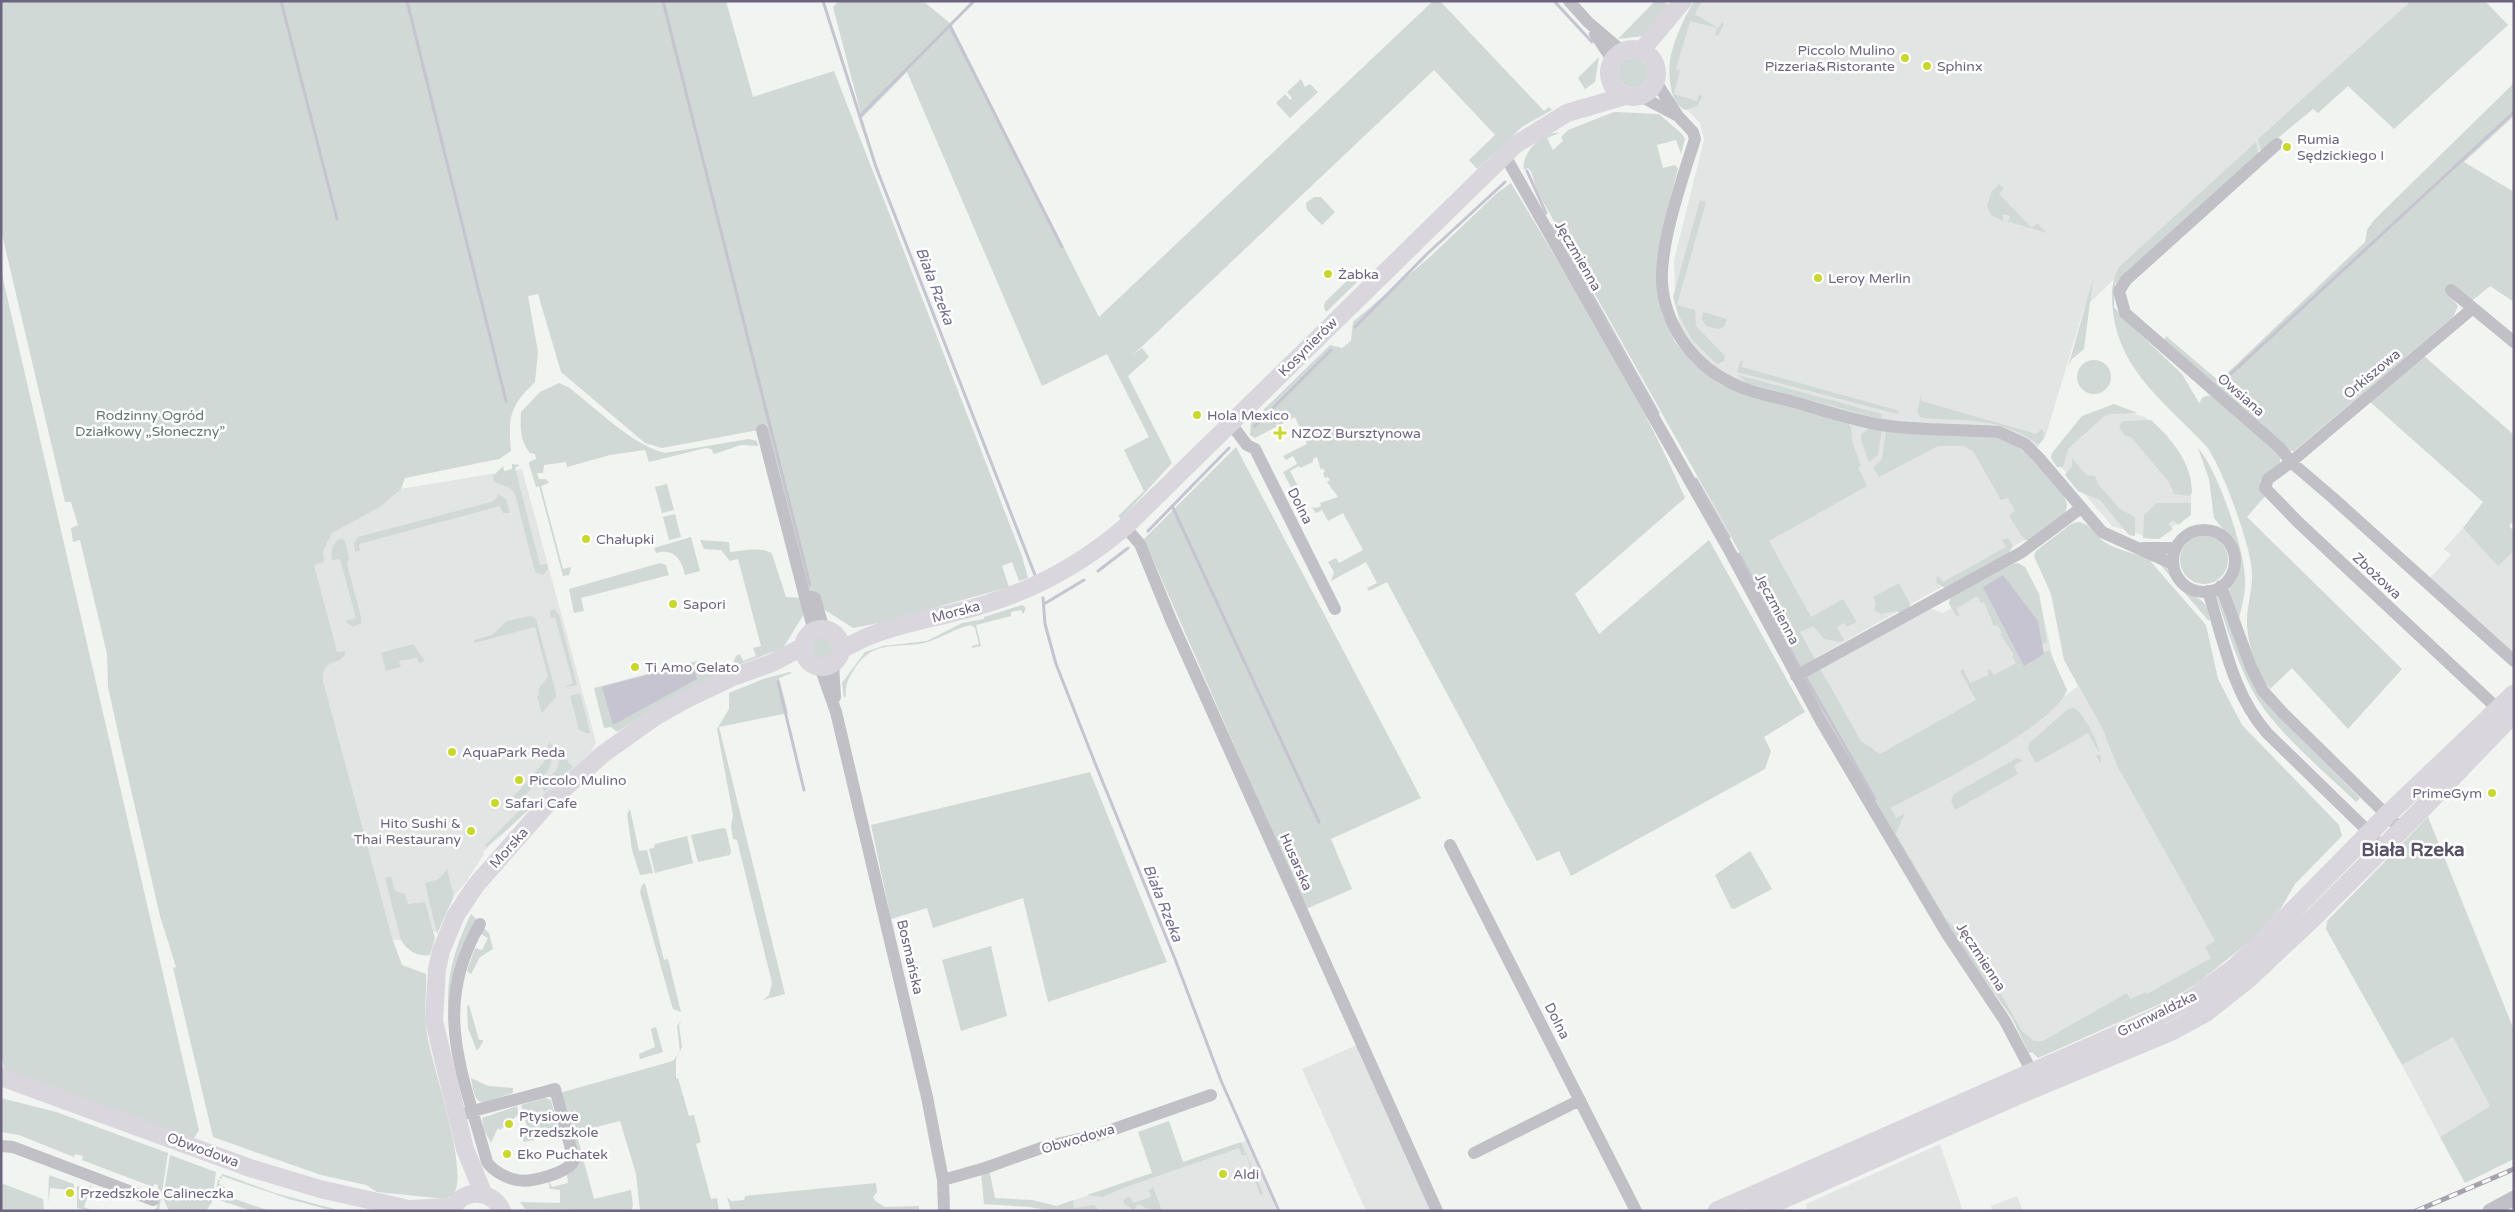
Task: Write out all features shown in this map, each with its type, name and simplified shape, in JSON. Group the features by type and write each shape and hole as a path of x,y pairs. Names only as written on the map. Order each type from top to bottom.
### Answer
{"main road":[{"path":"1680,6 1652,88 1632,96 1616,90 1611,81 1610,67 1618,56 1641,51 1680,6"},
{"path":"1641,51 1647,54 1656,73"},
{"name":"Kosynierów","path":"1038,585 1081,561 1125,528 1504,154 1536,130 1577,108 1611,81"},
{"name":"Kosynierów","path":"1577,108 1632,96"},
{"name":"Morska","path":"475,1194 464,1149 465,1113 439,1047 434,1021 434,995 441,951 453,921 467,897 549,802 603,754 655,717 733,677 822,648 985,604 1038,585"},
{"name":"Grunwaldzka","path":"1756,1211 2007,1100 2172,1030 2205,1013 2230,995 2277,952 2402,830 2506,711 2514,694"},
{"name":"Grunwaldzka","path":"1716,1211 2151,1020 2215,984 2264,941 2387,815 2506,711"},
{"name":"Obwodowa","path":"1,1077 278,1177 366,1201 412,1210 453,1209"},
{"path":"453,1209 475,1194 493,1198 502,1211"}],"street":[{"path":"1569,1 1618,56"},
{"path":"1656,73 1678,116 1694,132 1695,139 1665,249 1662,281 1664,298 1678,334 1690,352 1708,369 1726,381 1746,389 1858,420 1884,425 1999,432 2011,436 2025,444 2040,458 2102,532 2174,564"},
{"path":"1632,96 1678,116"},
{"name":"Owsiana","path":"2277,144 2126,280 2120,291 2120,298 2125,313 2143,332 2280,448 2291,462 2514,661"},
{"name":"Jęczmienna","path":"1504,154 1728,548 1796,676 1947,934 2005,1021 2032,1072"},
{"path":"2451,290 2514,342"},
{"name":"Orkiszowa","path":"2291,462 2472,308"},
{"name":"Dolna","path":"1231,424 1247,445 1255,449 1335,609"},
{"name":"Bosmańska","path":"762,430 822,648 927,1097 943,1180 944,1211"},
{"name":"Zbożowa","path":"2291,462 2268,479 2265,488 2299,523 2506,711"},
{"path":"1796,676 2022,552 2081,508"},
{"name":"Husarska","path":"1125,528 1140,544 1175,629 1437,1211"},
{"path":"2196,531 2214,532 2223,536 2234,552 2235,562 2228,580 2221,586 2208,591 2196,590 2185,585 2177,575 2174,564 2176,548 2188,534 2196,531"},
{"path":"2138,548 2176,548"},
{"path":"2221,586 2251,667 2263,690 2283,714 2402,830"},
{"path":"2208,591 2233,677 2251,715 2267,733 2385,847"},
{"name":"Dolna","path":"1450,845 1636,1211"},
{"path":"465,1113 554,1089 574,1160 565,1170 518,1181 492,1169 465,1113 453,1019 454,991 460,966 480,924"},
{"name":"Obwodowa","path":"943,1180 1044,1148 1097,1135 1211,1095"},
{"path":"1474,1153 1580,1100"},
{"path":"1,1146 14,1147 153,1200"},
{"path":"2490,1211 2514,1198"}],"shaded area":[{"path":"1698,1 2428,1 2128,266 2084,308 2045,438 2028,459 2030,537 1801,666 1698,468 1675,291 1674,260 1704,140 1700,123 1673,95 1680,38"},
{"path":"2120,410 2145,417 2167,435 2191,479 2191,514 2155,539 2112,526 2052,456 2085,417"},
{"path":"522,469 596,742 591,752 483,852 484,854 466,882 454,896 436,931 401,940 388,940 277,509"},
{"path":"2463,528 2498,565 2514,551 2514,656 2429,579 2451,555 2444,549"},
{"path":"2018,563 2025,567 2039,594 2054,664 1860,775 1807,676 1930,608 1943,613 1951,608 1953,596"},
{"path":"2003,575 2038,621 2044,654 2024,666 1983,587"},
{"path":"692,663 697,679 613,725 602,687"},
{"path":"2078,686 2103,730 2117,766 2215,941 2211,958 2147,995 2145,992 2131,999 2128,993 2041,1041 2034,1041 2022,1031 1976,950 1946,919 1896,834 1904,814 1896,818 1890,808 1995,749"},
{"path":"2453,1037 2490,1106 2440,1137 2402,1065"},
{"path":"1359,1044 1434,1211 1366,1211 1302,1069"},
{"path":"1246,1141 1277,1211 1080,1211 1057,1206"},
{"path":"1940,1144 1963,1211 1807,1211 1806,1204"},
{"path":"2017,1196 2023,1211 1992,1211 1991,1206"}],"green space":[{"name":"Rodzinny Ogród Działkowy „Słoneczny”","path":"1,1 726,1 753,97 834,71 1022,556 1028,578 1019,581 1012,562 1002,566 1009,587 884,622 853,628 825,610 807,591 764,429 662,448 645,443 561,372 538,294 528,296 538,352 535,382 520,398 512,412 510,429 511,451 499,459 405,478 401,489 380,507 332,533 323,551 324,562 314,565 337,652 345,651 342,658 325,668 323,681 392,938 402,965 426,974 425,1019 427,1034 448,1117 457,1163 457,1181 454,1194 446,1199 377,1192 366,1185 321,1175 213,1137 173,968 176,967 160,916 108,687 107,654 80,540 73,542 71,528 78,525 71,502 65,502 1,230"},
{"path":"839,1 923,1 951,24 1099,317 1433,1 1440,1 1544,111 1549,107 1552,110 1522,127 1477,169 1469,160 1495,135 1434,70 1133,355 1142,348 1149,357 1128,376 1172,463 1121,519 1118,516 1144,491 1124,450 1149,437 1107,354 1042,386 907,72 862,118 833,7"},
{"path":"1655,1 1663,1 1669,5 1643,36 1618,39"},
{"path":"1694,1 1702,1 1695,14 1718,28 1722,22 1724,24 1718,36 1715,35 1717,28 1690,21 1676,69 1680,70 1674,94 1697,101 1699,94 1702,97 1697,106 1686,110 1680,107 1672,93 1669,75 1670,58 1684,19"},
{"path":"2411,1 2485,1 2508,25 2394,129 2348,86 2318,113 2313,109 2261,152 2258,139"},
{"path":"1599,57 1595,82 1585,89 1578,78"},
{"path":"1633,58 1644,62 1648,73 1644,84 1633,88 1622,84 1618,73 1622,62"},
{"path":"1301,79 1305,87 1310,84 1318,92 1290,118 1276,103 1285,94 1290,100 1292,98 1287,92"},
{"path":"2514,83 2514,116 2464,162 2514,192 2514,302 2490,286 2472,301 2446,291 2458,306 2453,317 2294,451 2290,451 2164,341 2166,336 2219,381 2365,242 2367,230 2374,220"},
{"path":"1614,112 1659,114 1682,134 1685,139 1681,154 1676,140 1657,145 1663,168 1675,165 1678,169 1666,214 1662,314 1675,342 1693,364 1721,385 1767,401 1847,422 1851,427 1852,441 1861,466 1858,467 1867,486 1769,541 1811,617 1843,599 1857,622 1847,627 1844,623 1837,627 1844,640 1840,642 1824,639 1813,626 1800,632 1815,659 1801,667 1727,529 1537,191 1531,171 1528,168 1524,170 1529,150 1540,139 1553,133 1559,133 1547,138 1553,150 1563,141 1561,137 1568,130"},
{"path":"2256,142 2259,154 2115,284 2114,307 2123,318 2182,374 2199,403 2203,397 2211,395 2280,455 2280,463 2260,481 2267,494 2247,517 2402,669 2348,729 2292,668 2270,689 2265,682 2254,657 2247,630 2252,572 2247,544 2228,488 2207,447 2162,402 2136,370 2125,352 2117,333 2113,312 2112,289 2119,267"},
{"path":"1511,183 1625,377 1685,498 1575,594 1599,634 1709,540 1805,712 1764,737 1771,751 1765,769 1571,876 1559,851 1537,861 1387,582 1369,591 1367,588 1377,583 1366,562 1331,581 1334,572 1328,562 1336,558 1339,563 1363,550 1343,513 1328,521 1322,510 1316,513 1312,507 1316,508 1321,506 1320,503 1338,497 1327,482 1330,480 1328,477 1325,478 1323,473 1325,472 1323,468 1321,470 1317,457 1313,459 1313,462 1290,471 1299,488 1293,491 1283,472 1297,464 1293,456 1286,460 1283,456 1307,444 1295,417 1255,438 1250,435 1251,422 1330,345 1342,348 1351,341 1353,322 1431,256 1497,193"},
{"path":"1999,184 2004,188 1999,194 2032,228 2037,223 2047,233 2006,221 2009,220 2010,216 2003,214 2003,221 1991,215 1987,206 1992,191"},
{"path":"1314,197 1321,197 1335,212 1322,225 1307,210 1306,203"},
{"path":"1700,200 1706,202 1677,305 1695,310 1696,326 1725,356 1724,361 1717,364 1692,340 1678,314 1673,297"},
{"path":"1,270 199,1130 194,1138 187,1139 4,1070 1,1048"},
{"path":"1351,277 1357,282 1326,312 1325,302"},
{"path":"2093,279 2084,349 2072,359 2068,367"},
{"path":"1703,312 1727,319 1724,327 1718,329 1706,326 1702,319"},
{"path":"2424,356 2514,435 2514,520 2509,526 2514,531 2514,551 2498,566 2463,528 2483,502 2369,401"},
{"path":"2094,360 2106,365 2111,377 2106,389 2094,394 2082,389 2077,377 2082,365"},
{"path":"1740,361 1743,361 1742,367 1900,411 1897,414 1737,372"},
{"path":"1738,375 1882,414 1881,419 1747,383"},
{"path":"559,383 568,387 627,434 653,449 665,453 749,439 757,441 758,446 741,445 714,454 711,449 706,448 649,462 645,450 610,455 567,467 566,462 544,465 543,473 537,473 539,479 546,479 549,483 541,486 563,569 571,567 569,575 563,576 539,486 536,487 529,464 529,462 536,459 535,454 530,453 524,444 521,434 521,412 540,392"},
{"path":"1921,395 1921,401 2037,434 2041,429 2044,432 2043,439 2038,444 2010,429 1982,422 1921,418 1917,412"},
{"path":"2114,404 2138,413 2110,414 2103,417 2068,449 2063,467 2057,467 2051,458 2052,453 2082,416"},
{"path":"2151,420 2166,435 2185,462 2191,482 2192,493 2189,496 2174,494 2169,482 2131,437 2125,436 2119,427 2123,421"},
{"path":"1868,429 1882,430 1878,455 1869,462 1862,443 1861,434"},
{"path":"1886,430 1969,434 2001,439 2011,443 2033,461 2062,494 2067,505 2064,515 2029,541 2024,539 2009,516 2015,511 2008,498 2001,500 1973,451 1963,446 1938,446 1879,477 1873,468 1882,459"},
{"path":"1236,447 1421,798 1331,839 1352,889 1306,909 1144,539"},
{"path":"2198,448 2214,473 2229,510 2244,565 2245,584 2238,623 2229,589 2238,570 2240,557 2237,546 2214,518 2209,479"},
{"path":"2072,458 2086,475 2095,476 2098,484 2120,509 2135,517 2135,536 2129,535 2100,500 2078,491 2065,475 2072,466"},
{"path":"512,464 520,465 515,468 540,565 547,564 548,569 543,575 535,572 515,494 510,488 494,482 493,476 503,466 504,471 512,469"},
{"path":"667,484 674,510 662,513 655,487"},
{"path":"497,493 506,499 510,513 503,513 500,506 359,544 360,551 355,552 354,543 358,537 491,502 497,498"},
{"path":"2157,503 2191,503 2191,515 2178,525 2173,520 2168,524 2173,529 2159,539 2143,538 2144,515"},
{"path":"675,514 681,537 669,540 663,517"},
{"path":"2078,522 2089,527 2103,541 2114,547 2152,559 2151,562 2206,625 2218,679 2242,725 2339,825 2342,836 2295,884 2280,910 2251,940 2198,983 2171,999 2038,1058 2032,1052 2029,1053 2012,1018 1947,926 1804,679 1817,668 1821,670 1861,741 1880,754 1976,700 1960,671 1963,669 1970,683 1989,675 1987,670 1990,669 1994,675 2016,663 2012,656 2014,655 2000,634 2002,633 1997,625 1994,626 1984,602 1981,603 1977,596 1956,609 1960,615 1957,617 1949,604 1950,598 2013,564 2018,563 2025,567 2039,594 2047,642 2042,644 2040,628 2024,665 2049,650 2067,690 2058,704 2040,721 2016,738 1959,772 1891,808 1896,818 1905,813 1896,834 1946,919 1976,950 2022,1031 2034,1041 2042,1041 2127,993 2131,999 2145,992 2147,994 2211,958 2205,947 2215,941 2117,766 2103,730 2064,660 2051,594 2034,556 2036,551 2071,524"},
{"path":"2204,536 2213,538 2221,543 2226,551 2228,560 2226,569 2221,577 2213,582 2204,584 2195,582 2187,577 2182,569 2180,560 2182,551 2187,543 2195,538"},
{"path":"691,537 700,571 685,575 676,556 668,552 656,553 654,548"},
{"path":"341,538 345,541 349,558 347,564 361,617 361,623 353,627 345,621 356,618 340,559 332,560 333,548"},
{"path":"2008,538 2013,546 2009,553 1945,588 1937,583 1936,578 1938,576 1943,582 2006,547 2002,540"},
{"path":"700,540 729,542 730,552 763,550 772,554 786,597 801,598 804,614 783,648 736,666 733,664 736,656 740,654 743,661 756,656 753,648 761,646 738,559 730,561 721,550 704,549"},
{"path":"2158,562 2168,569 2184,589 2203,602 2209,613 2210,621 2208,620"},
{"path":"660,563 666,565 669,575 581,598 584,611 574,613 569,589"},
{"path":"1899,583 1910,604 1909,608 1899,613 1897,611 1881,614 1874,610 1876,603 1873,597"},
{"path":"2219,592 2261,696 2277,715 2360,798 2356,802 2291,740 2258,700 2234,648 2215,594"},
{"path":"1022,605 1026,608 1023,614 1021,610 1011,612 1011,616 976,625 981,646 972,648 972,646 979,644 975,628 971,625 924,643 886,647 870,653 855,668 847,684 846,696 844,698 842,683 865,652 883,646 927,641 962,623 984,619 984,617"},
{"path":"554,609 559,615 577,685 566,687 573,683 555,617 551,618 550,611"},
{"path":"530,616 536,619 556,693 556,697 542,713 537,696 539,695 538,689 548,677 535,627 474,643 474,640 492,635 507,621"},
{"path":"823,637 831,640 834,648 831,656 823,659 815,656 812,648 815,640"},
{"path":"413,644 425,661 419,663 417,658 399,661 401,667 386,671 381,653"},
{"path":"697,661 703,662 702,665 705,666 707,663 719,665 719,674 667,700 617,732 611,727 604,728 594,688"},
{"path":"792,673 779,678 788,713 719,727 785,994 763,1000 769,995 772,983 737,840 733,839 731,827 733,815 717,729 729,709 729,693 763,679"},
{"path":"580,693 589,734 579,730 570,696"},
{"path":"2074,708 2088,725 2100,754 2088,733 2036,763 2028,749 2029,743 2068,709"},
{"path":"549,742 555,749 549,769 512,807 508,803 544,762"},
{"path":"561,754 573,767 544,792 542,786 557,769"},
{"path":"2100,754 2101,764 2096,756"},
{"path":"2017,758 2023,760 2014,766 2018,774 1955,810 1951,800 1954,794"},
{"path":"1090,772 1167,962 1048,1002 1023,898 933,928 927,908 891,919 871,825"},
{"path":"539,800 487,847 485,845 527,803"},
{"path":"630,809 639,851 647,850 653,873 640,875 632,850 627,814"},
{"path":"2428,817 2514,1030 2514,1159 2465,1183 2440,1137 2490,1106 2453,1037 2402,1065 2326,929 2327,921"},
{"path":"726,829 731,851 730,855 698,862 691,835"},
{"path":"687,836 693,863 655,873 649,849 654,848 655,844"},
{"path":"1750,851 1772,889 1734,909 1731,908 1715,875"},
{"path":"447,869 454,896 437,934 425,883 439,879"},
{"path":"391,876 395,891 405,894 408,904 425,902 435,938 430,955 421,955 413,952 401,940 385,878"},
{"path":"645,883 664,960 668,959 681,1012 673,1009 640,892 642,885"},
{"path":"471,914 479,922 457,970 461,1087 449,1020 449,980 460,938"},
{"path":"483,927 489,933 493,949 480,957 471,974 467,971 475,948 482,950 488,938 479,933"},
{"path":"991,946 1007,1016 961,1031 942,960"},
{"path":"469,1005 479,1040 483,1040 477,1051 468,1028 467,1006"},
{"path":"682,1020 679,1025 682,1047 680,1051 677,1026"},
{"path":"656,1027 663,1052 640,1059 639,1054 655,1047 651,1029"},
{"path":"679,1054 676,1059 676,1078 678,1078 689,1116 694,1115 701,1142 696,1144 711,1199 717,1198 719,1211 640,1211 636,1174 620,1121 576,1132 594,1199 631,1190 633,1206 631,1211 525,1209 520,1202 560,1203 560,1190 550,1189 548,1180 552,1187 568,1183 567,1175 573,1170 561,1095 563,1092 673,1061"},
{"path":"471,1078 488,1086 513,1088 513,1093 483,1103 475,1096"},
{"path":"1,1098 56,1112 168,1153 159,1211 153,1211 157,1207 158,1185 154,1184 153,1187 82,1160 83,1156 75,1154 74,1157 19,1135 1,1132"},
{"path":"545,1098 551,1100 558,1127 541,1131 542,1135 533,1137 534,1140 524,1142 521,1133 523,1132 522,1128 527,1127 521,1105"},
{"path":"517,1106 519,1114 500,1130 498,1128 491,1143 484,1130 482,1118"},
{"path":"1169,1121 1183,1162 1241,1142 1263,1193 1260,1195 1246,1155 1242,1156 1239,1148 1123,1188 1103,1197 1087,1195 1152,1173 1138,1132"},
{"path":"170,1155 216,1172 212,1202 206,1211 169,1211 163,1198"},
{"path":"989,1169 995,1198 1032,1200 1057,1206 1073,1200 1074,1208 1094,1205 1100,1211 1053,1211 1029,1207 984,1204 981,1172"},
{"path":"223,1174 275,1193 342,1211 334,1211 289,1199 222,1176 221,1179 219,1178"},
{"path":"49,1175 74,1184 74,1202 73,1190 50,1188 48,1203"},
{"path":"218,1180 220,1180 219,1184 225,1187 223,1195 270,1211 252,1211 219,1200 214,1201"},
{"path":"1,1183 43,1199 44,1211 1,1211"},
{"path":"92,1183 84,1207 93,1211 77,1208 77,1186 88,1189"},
{"path":"876,1183 877,1192 873,1197 875,1201 885,1207 919,1206 919,1211 731,1211 727,1197 731,1201 744,1200 745,1196"},
{"path":"1153,1187 1162,1211 1152,1211 1138,1204 1134,1210 1124,1204 1123,1200 1129,1196 1133,1203 1151,1197 1149,1190"}],"waterway":[{"path":"281,1 337,219"},
{"path":"407,1 506,401"},
{"path":"663,1 810,585"},
{"name":"Biała Rzeka","path":"823,1 876,167 1035,575"},
{"path":"860,116 974,1"},
{"path":"1555,2 1592,42"},
{"path":"950,26 1062,247"},
{"path":"2222,382 2514,112"},
{"path":"1527,171 1546,213"},
{"path":"1355,327 1428,253 1505,182"},
{"path":"1553,225 1658,413"},
{"path":"1255,426 1331,350"},
{"path":"1148,531 1229,448"},
{"path":"1696,479 1729,537"},
{"path":"1172,506 1319,822"},
{"path":"1098,571 1128,548"},
{"path":"1739,554 1799,666"},
{"path":"1044,604 1084,580"},
{"name":"Biała Rzeka","path":"1043,598 1045,624 1056,664 1175,959 1222,1083 1279,1211"},
{"path":"1806,678 1875,799"},
{"path":"778,682 804,790"}],"railway":[{"path":"2416,1211 2514,1169"}],"place":[{"name":"Piccolo Mulino Pizzeria&Ristorante","path":"1905,58"},
{"name":"Sphinx","path":"1927,66"},
{"name":"Rumia Sędzickiego I","path":"2287,147"},
{"name":"Żabka","path":"1328,274"},
{"name":"Leroy Merlin","path":"1818,278"},
{"name":"Hola Mexico","path":"1197,415"},
{"name":"NZOZ Bursztynowa","path":"1280,433"},
{"name":"Chałupki","path":"586,539"},
{"name":"Sapori","path":"673,604"},
{"name":"Ti Amo Gelato","path":"635,667"},
{"name":"AquaPark Reda","path":"452,752"},
{"name":"Piccolo Mulino","path":"519,780"},
{"name":"PrimeGym","path":"2492,793"},
{"name":"Safari Cafe","path":"495,803"},
{"name":"Hito Sushi & Thai Restaurany","path":"471,831"},
{"name":"Ptysiowe Przedszkole","path":"509,1124"},
{"name":"Eko Puchatek","path":"507,1154"},
{"name":"Aldi","path":"1223,1174"},
{"name":"Przedszkole Calineczka","path":"70,1193"}],"district":[{"name":"Biała Rzeka","path":"2413,850"}]}
